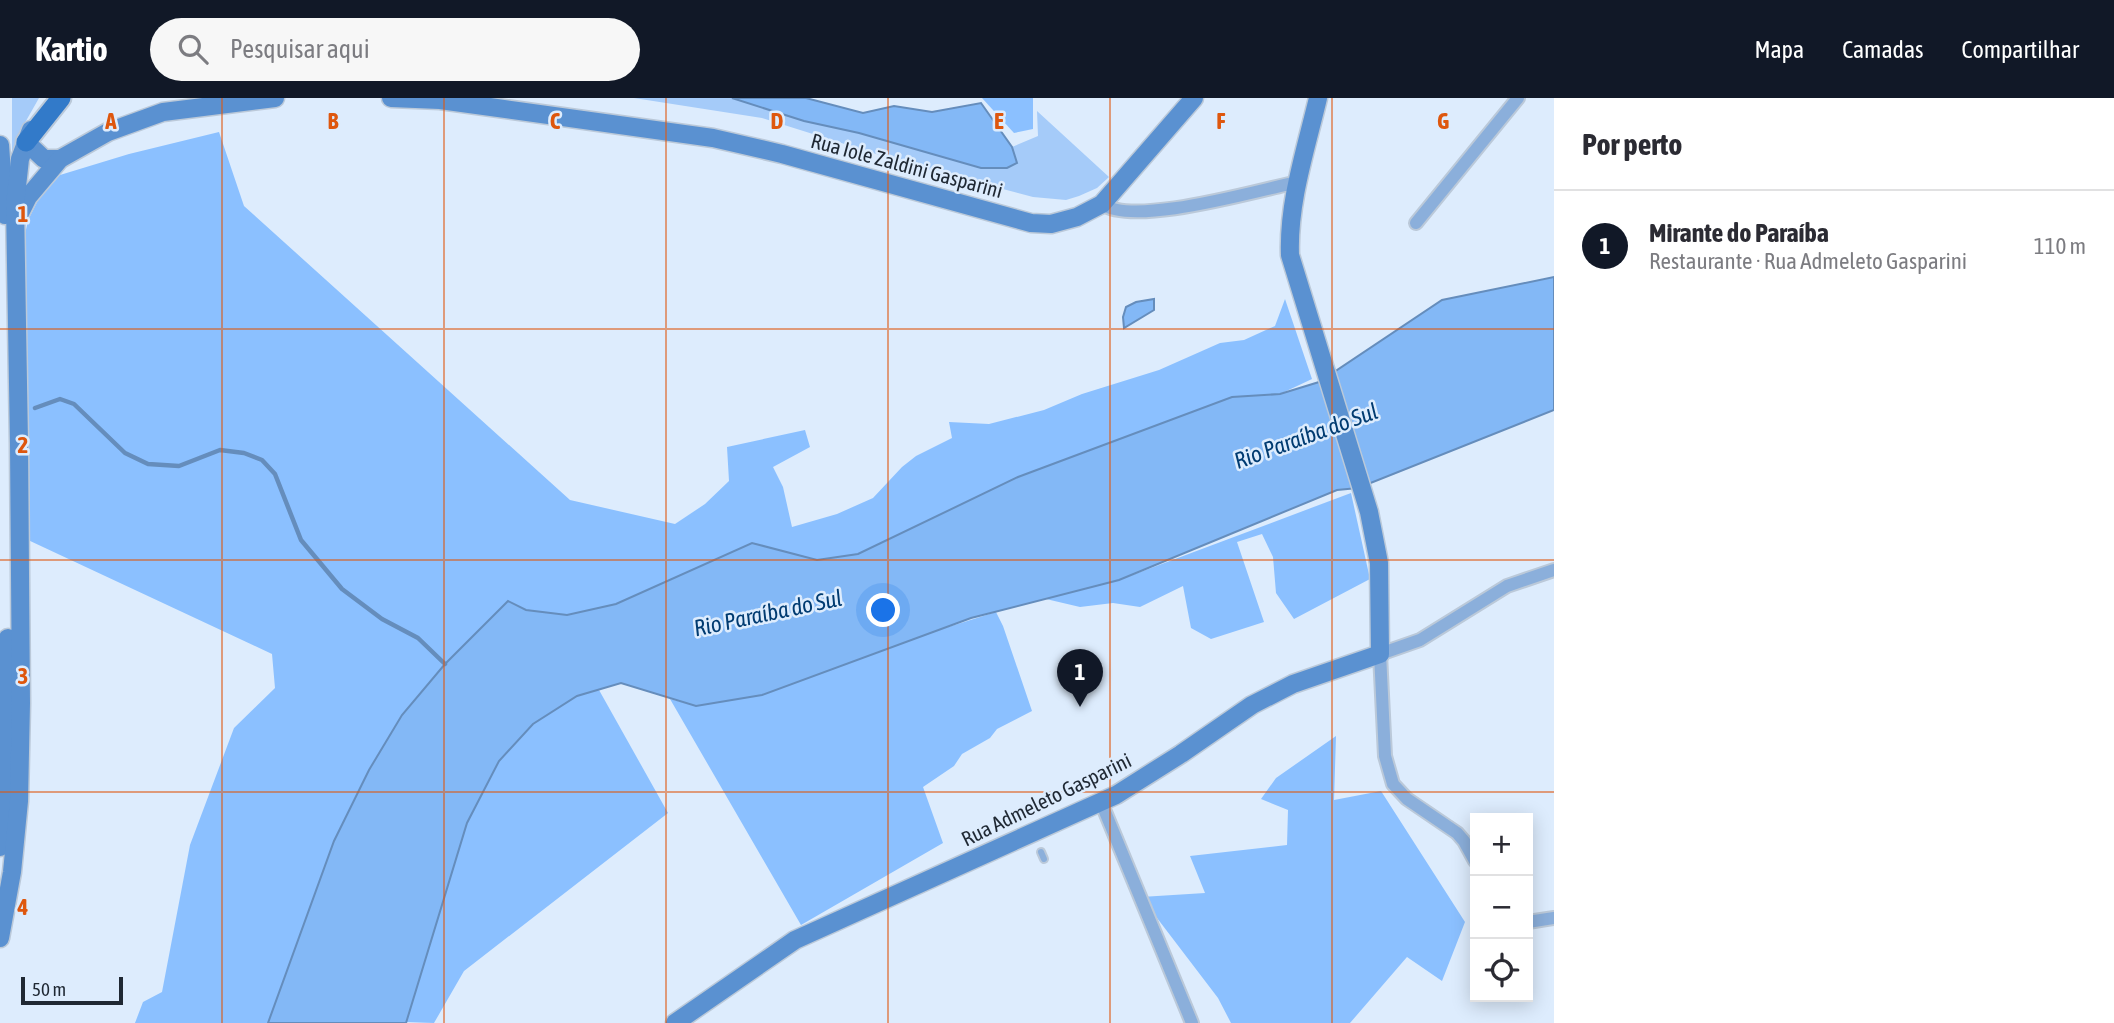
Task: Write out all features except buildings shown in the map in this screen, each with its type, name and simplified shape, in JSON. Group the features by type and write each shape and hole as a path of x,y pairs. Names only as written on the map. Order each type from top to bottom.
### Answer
{"main road":[{"path":"0,938 12,872 19,801 21,703 17,178 34,121 49,98"},
{"path":"26,142 61,98"},
{"path":"16,222 28,197 60,159 108,132 163,112 275,98"},
{"name":"Rua Iole Zaldini Gasparini","path":"391,98 439,100 713,138 782,154 1031,223 1051,224 1077,217 1102,204 1194,98"},
{"path":"1318,98 1298,181 1289,237 1290,255 1369,512 1379,564 1380,654"},
{"path":"26,142 44,159 60,159"},
{"path":"0,145 8,244 4,742 0,847"},
{"name":"Rua Admeleto Gasparini","path":"675,1023 795,940 1101,802 1181,754 1252,705 1293,684 1380,654"}],"street":[{"path":"1416,223 1518,98"},
{"path":"1102,204 1109,209 1136,213 1162,211 1298,181"},
{"name":"Rua Admeleto Gasparini","path":"1380,654 1426,637 1507,586 1554,570"},
{"path":"1380,654 1385,756 1393,784 1407,799 1457,833 1470,852"},
{"path":"1101,802 1192,1023"},
{"path":"1533,921 1554,918"}],"shaded area":[{"path":"12,98 39,98 18,135 12,170"},
{"path":"634,98 732,98 804,121 859,133 981,168 1007,168 1017,163 1012,147 1038,136 1037,111 1109,177 1097,188 1066,200 1033,197 905,163 762,118"},
{"path":"982,98 1033,98 1033,129 1014,133"},
{"path":"219,132 244,206 570,500 675,524 705,504 729,481 727,447 805,430 810,447 773,467 783,487 792,527 837,514 873,498 916,456 952,438 949,422 989,424 1044,410 1082,394 1159,370 1220,343 1244,340 1275,326 1285,299 1312,379 1280,394 1232,397 1018,477 858,554 817,560 752,543 616,604 567,615 526,610 508,601 445,664 402,715 369,770 334,841 268,1023 135,1023 143,1002 162,992 190,845 234,728 275,688 272,654 28,540 22,249 28,220 38,200 60,175 129,154"},
{"path":"1351,493 1370,579 1294,619 1276,593 1273,557 1262,534 1237,542 1264,622 1211,639 1191,628 1183,586 1140,607 1113,603 1080,607 1046,599 1119,580"},
{"path":"996,612 1032,711 997,729 990,738 962,754 954,766 923,787 943,843 801,925 670,699 697,706"},
{"path":"599,690 668,813 464,971 434,1023 406,1022 467,823 499,761 533,724 577,696"},
{"path":"1336,736 1334,800 1381,791 1465,922 1442,981 1407,957 1350,1023 1231,1023 1218,998 1141,897 1205,893 1190,856 1287,845 1288,810 1261,799 1276,778"}],"water":[{"path":"732,98 806,98 863,113 894,106 932,112 981,103 1012,147 1017,163 1007,168 981,168 859,133 804,121"},
{"name":"Rio Paraíba do Sul","path":"1554,277 1554,410 1358,488 1337,490 1119,580 971,618 762,695 696,706 621,683 577,696 533,724 499,761 467,823 406,1023 268,1023 334,841 369,770 402,715 445,664 508,601 526,610 567,615 616,604 752,543 817,560 858,554 1018,477 1232,397 1280,394 1319,382 1442,300"},
{"path":"1154,299 1154,310 1124,328 1126,307"}],"waterway":[{"path":"35,408 60,399 74,404 125,453 148,464 179,466 220,450 244,453 262,460 275,474 301,540 342,589 382,619 418,638 445,664"}],"place":[{"name":"Mirante do Paraíba","path":"1080,707"}]}
